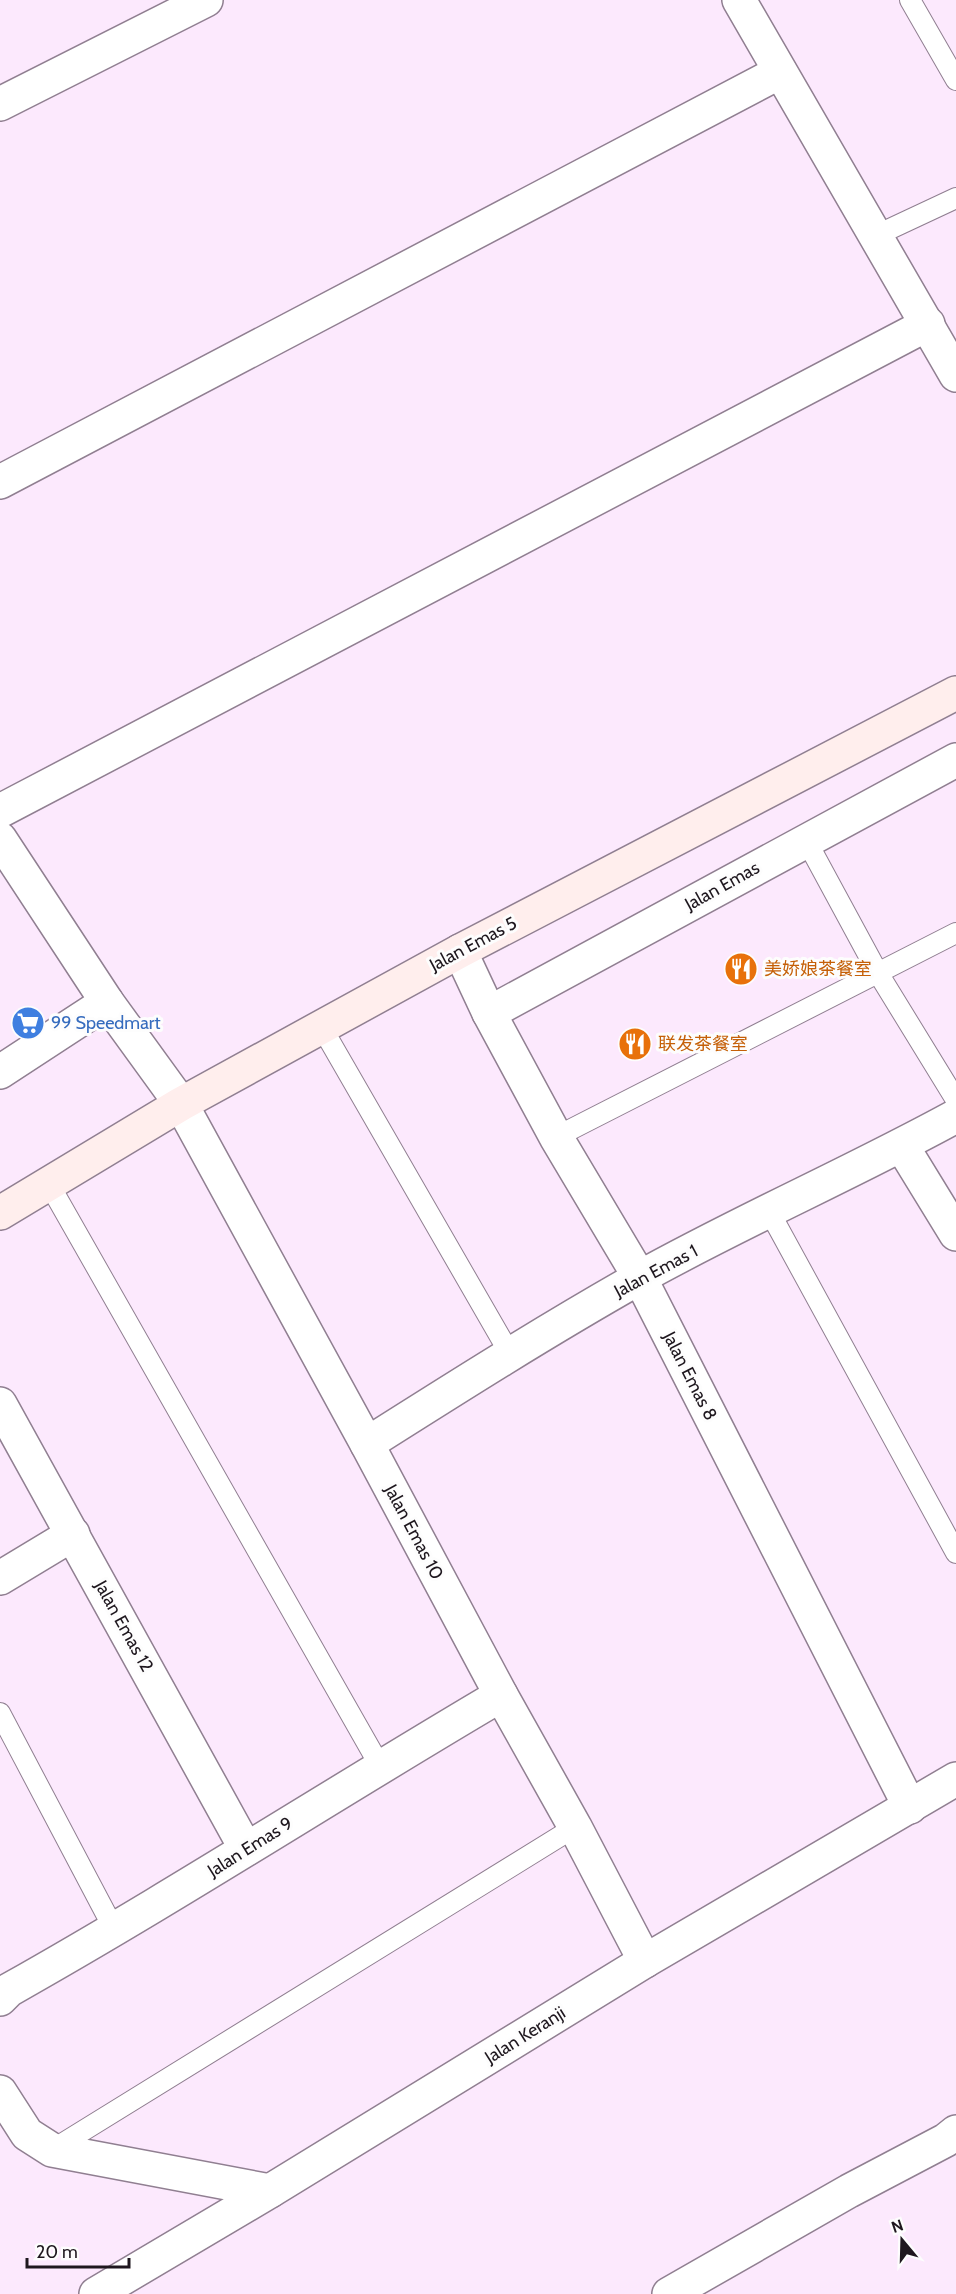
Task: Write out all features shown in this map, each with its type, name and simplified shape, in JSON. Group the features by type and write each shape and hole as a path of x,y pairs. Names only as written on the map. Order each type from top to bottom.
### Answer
{"street":[{"path":"0,104 206,0"},
{"path":"739,0 956,375"},
{"path":"0,483 780,72"},
{"path":"0,811 928,324"},
{"name":"Jalan Emas 5","path":"0,1213 181,1104 321,1026 460,951 956,693"},
{"name":"Jalan Emas","path":"489,1012 956,760"},
{"name":"Jalan Emas 10","path":"0,839 107,1002 181,1104 645,1961"},
{"name":"Jalan Emas 8","path":"460,951 489,1012 556,1137 640,1278 910,1807"},
{"path":"0,1072 107,1002"},
{"name":"Jalan Emas 1","path":"367,1444 510,1354 640,1278 902,1146 956,1116"},
{"path":"902,1146 956,1234"},
{"name":"Jalan Emas 12","path":"0,1405 246,1849"},
{"path":"0,1578 73,1534"},
{"name":"Jalan Emas 9","path":"3,1988 115,1931 380,1766 501,1695"},
{"name":"Jalan Keranji","path":"96,2294 270,2191 645,1961 956,1779"},
{"path":"0,2092 27,2134 52,2150 270,2191"},
{"path":"669,2294 946,2140 956,2132"}],"lane":[{"path":"910,0 956,80"},
{"path":"877,235 956,198"},
{"path":"806,840 878,973 956,1100"},
{"path":"556,1137 956,933"},
{"path":"321,1026 510,1354"},
{"path":"49,1184 380,1766"},
{"path":"769,1211 956,1553"},
{"path":"0,1713 115,1931"},
{"path":"52,2150 574,1827"}],"place":[{"name":"美娇娘茶餐室","path":"741,969"},
{"name":"99 Speedmart","path":"28,1023"},
{"name":"联发茶餐室","path":"635,1044"}]}
